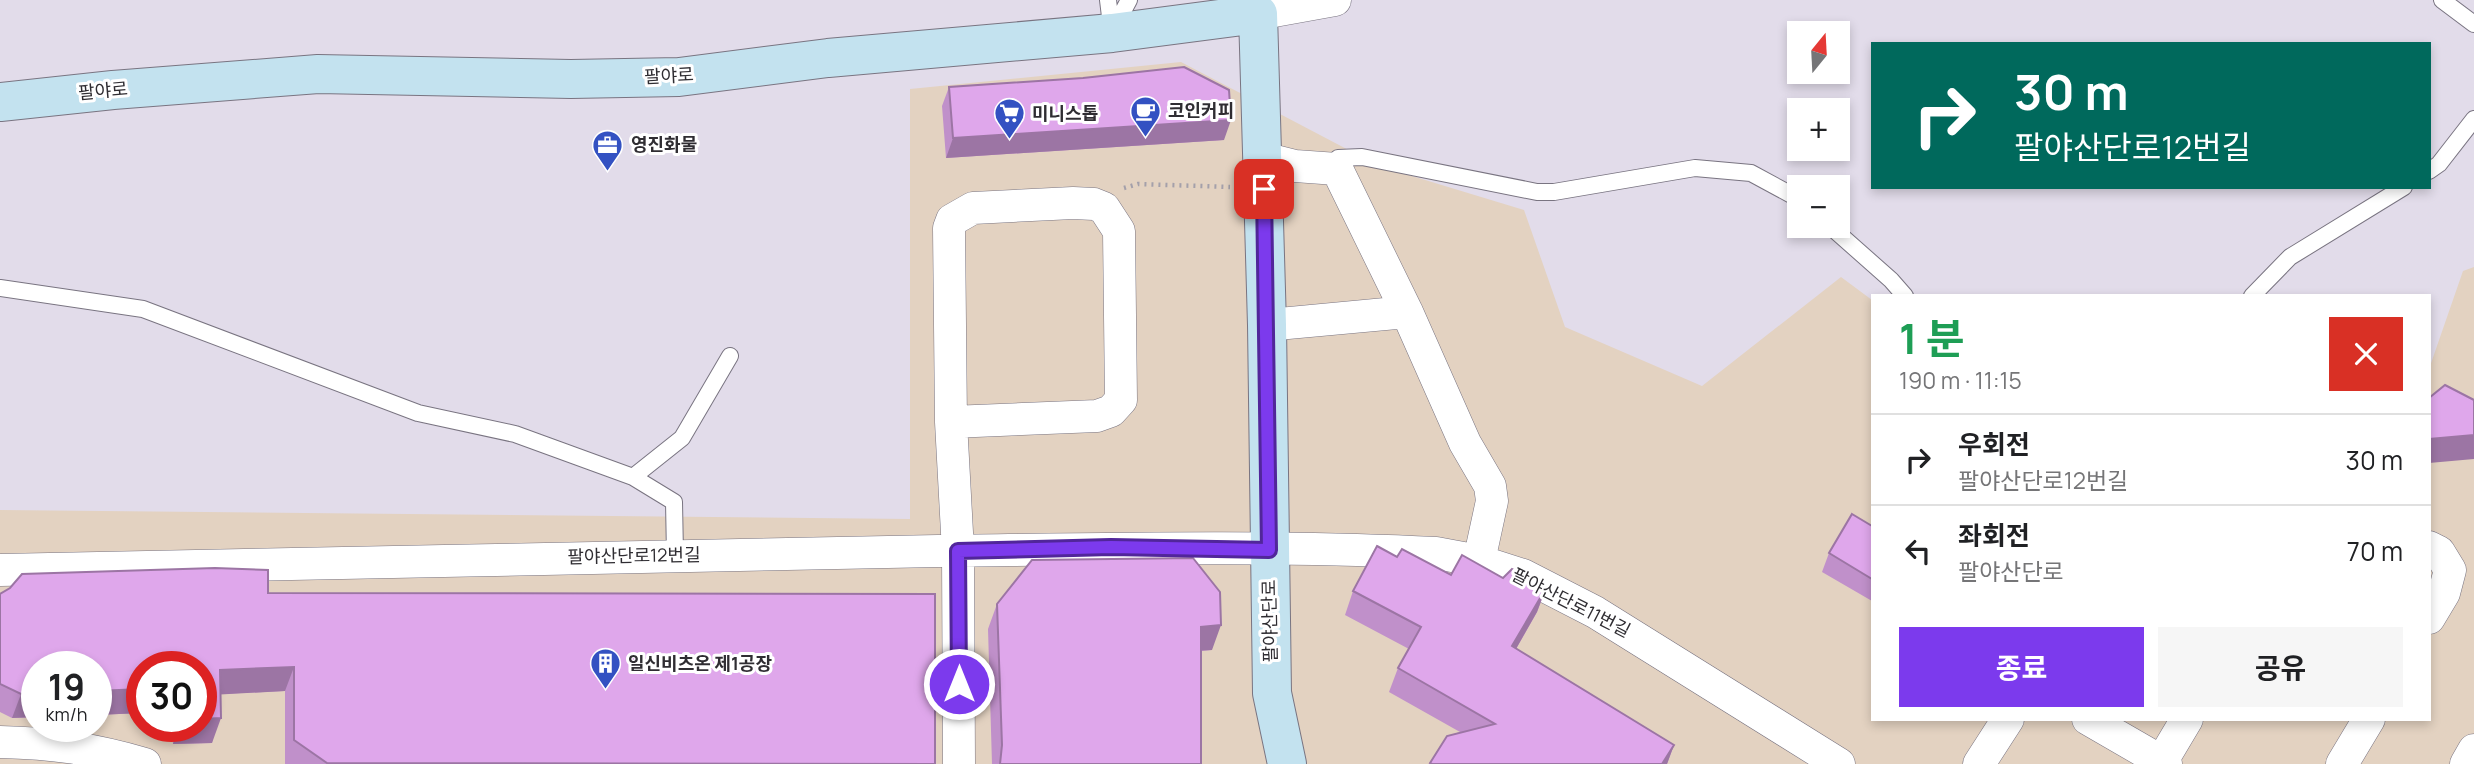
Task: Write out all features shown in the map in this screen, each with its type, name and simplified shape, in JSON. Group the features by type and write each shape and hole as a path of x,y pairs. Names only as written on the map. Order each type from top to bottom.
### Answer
{"street":[{"name":"팔야로","path":"0,102 318,74 571,79 679,77 828,58 1117,11 1258,14 1335,0"},
{"name":"팔야산단로","path":"1258,14 1268,325 1272,692 1287,764"},
{"path":"1264,174 1295,166 1337,169 1407,312 1465,443 1490,486 1492,501 1479,561"},
{"path":"951,422 1097,416 1111,411 1121,400 1119,232 1104,208 1094,204 1073,203 973,208 952,220 948,242 951,422 958,551 959,764"},
{"path":"1268,325 1407,312"},
{"name":"팔야산단로12번길","path":"0,569 224,567 675,554 1111,547 1269,550"},
{"path":"2431,548 2439,552 2451,569 2444,593 2431,615"},
{"name":"팔야산단로11번길","path":"1269,550 1436,553 1479,561 1523,575 1595,612 1839,764"},
{"path":"1979,764 2007,721"},
{"path":"2091,721 2164,763 2187,721"},
{"path":"2342,764 2367,721"},
{"path":"0,742 65,745 101,751 145,764"},
{"path":"2466,764 2474,750"}],"lane":[{"path":"2442,0 2474,24"},
{"path":"2431,169 2439,164 2474,119"},
{"path":"1337,169 1338,158 1362,157 1554,192 1695,168 1751,173 1787,192"},
{"path":"2254,294 2290,257 2401,189"},
{"path":"1844,238 1903,294"},
{"path":"0,288 143,309 418,413 515,434 633,477 674,502 675,554"},
{"path":"633,477 682,438 730,356"}],"path":[{"path":"1073,203 1138,184 1264,174"}],"shaded area":[{"path":"1181,62 1379,166 1524,210 1565,327 1702,386 1841,277 1871,299 1871,721 2431,721 2431,363 2463,271 2474,267 2474,764 0,764 0,510 910,519 910,89"}],"building":[{"path":"1184,67 1229,90 1231,120 953,138 949,87 1083,78"},
{"path":"2445,385 2474,400 2474,435 2431,439 2431,396"},
{"path":"1852,514 1871,525 1871,578 1829,553"},
{"path":"1377,546 1397,557 1402,549 1451,575 1462,555 1503,578 1512,569 1546,588 1512,646 1674,745 1662,764 1430,763 1447,736 1495,724 1398,668 1421,627 1353,591"},
{"path":"1193,558 1220,592 1221,625 1201,627 1201,764 1000,764 1002,745 997,604 1032,560"},
{"name":"일신비츠온 제1공장","path":"215,568 268,570 268,593 935,594 935,764 327,763 294,740 294,667 220,670 221,718 217,718 217,651 126,651 126,690 112,690 112,651 21,651 21,694 0,684 0,594 10,588 22,574"}],"place":[{"name":"코인커피","path":"1145,138"},
{"name":"미니스톱","path":"1009,141"},
{"name":"영진화물","path":"608,172"},
{"name":"일신비츠온 제1공장","path":"605,691"}],"route":[{"path":"959,684 958,551 1111,547 1269,550 1268,325 1264,189"}]}
